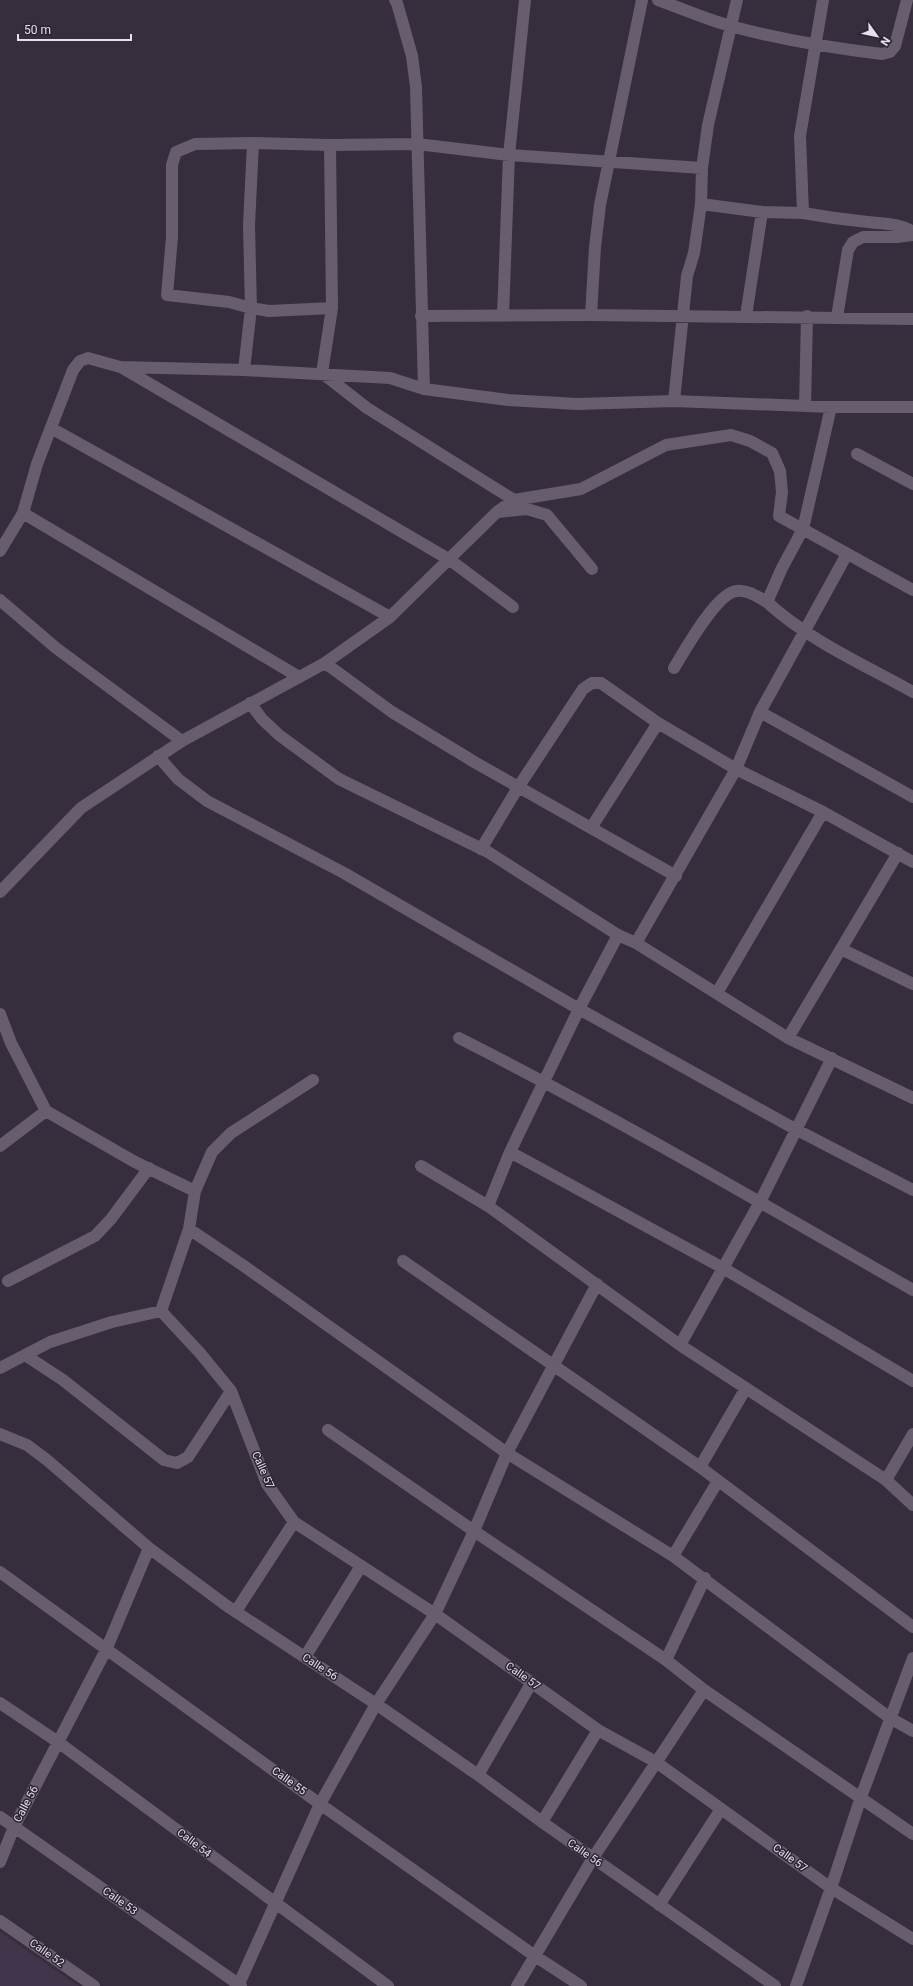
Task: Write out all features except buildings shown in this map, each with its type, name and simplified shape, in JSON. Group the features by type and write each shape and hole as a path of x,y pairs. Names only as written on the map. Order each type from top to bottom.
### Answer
{"street":[{"path":"394,0 397,3 412,56 416,87 424,389"},
{"path":"503,316 509,154 525,0"},
{"path":"591,315 595,247 608,160 642,0"},
{"path":"658,0 732,26 815,45 882,54 890,52 895,46 906,0"},
{"path":"674,401 687,276 694,253 701,204 702,168 708,125 737,0"},
{"path":"804,213 800,136 823,0"},
{"path":"244,370 251,308 249,225 253,143"},
{"path":"332,308 269,311 230,302 167,295 172,237 172,165 176,152 195,144 417,144 509,154 702,168"},
{"path":"322,373 332,308 330,145"},
{"path":"701,204 762,212 804,213 871,223 888,223 905,227 913,233"},
{"path":"746,316 762,212"},
{"path":"838,317 848,250 853,242 863,237 896,237 913,233"},
{"path":"421,316 591,315 913,318"},
{"path":"805,406 807,316"},
{"path":"0,551 23,513 37,464 73,370 80,361 88,358 120,367 322,373 390,378 424,389 508,400 577,404 674,401 831,407 913,407"},
{"path":"120,367 450,560 513,607"},
{"path":"322,373 367,408 514,500"},
{"path":"768,602 782,568 803,529 831,407"},
{"path":"51,428 390,617"},
{"path":"0,892 80,808 182,741 325,662 390,617 450,560 497,512 514,500 581,489 666,445 731,435 750,441 772,453 780,471 782,492 779,516 913,590"},
{"path":"857,454 913,484"},
{"path":"497,512 527,509 547,515 592,568"},
{"path":"23,513 299,677"},
{"path":"636,943 676,876 736,769 760,712 847,554"},
{"path":"674,668 714,606 727,594 736,591 748,592 768,602 780,614 804,631 913,692"},
{"path":"0,600 56,648 182,741"},
{"path":"325,662 392,712 476,763 676,876"},
{"path":"481,848 582,689 592,683 601,683 658,723 736,769 823,812 913,862"},
{"path":"250,703 262,719 279,734 339,779 481,848 618,935 636,943 788,1038 913,1098"},
{"path":"760,712 913,797"},
{"path":"591,828 658,723"},
{"path":"158,756 178,779 207,801 344,873 579,1009 795,1129 913,1190"},
{"path":"717,994 823,812"},
{"path":"788,1038 898,853"},
{"path":"488,1206 510,1152 579,1009 618,935"},
{"path":"841,949 913,984"},
{"path":"0,1014 5,1045 46,1111 135,1162 195,1191"},
{"path":"459,1038 545,1082 760,1202 913,1290"},
{"path":"680,1344 760,1202 795,1129 832,1058"},
{"path":"0,1368 50,1342 112,1322 161,1311 189,1229 195,1191 212,1152 231,1133 313,1080"},
{"path":"0,1146 46,1111"},
{"path":"510,1152 723,1268 913,1381"},
{"path":"421,1166 488,1206 680,1344 886,1480 913,1506"},
{"path":"8,1281 94,1236 111,1219 149,1168"},
{"path":"189,1229 244,1266 507,1453 673,1556 705,1578 890,1718 913,1731"},
{"path":"403,1261 552,1366 700,1467 913,1627"},
{"path":"239,1986 320,1804 376,1704 435,1614 474,1531 507,1453 597,1284"},
{"name":"Calle 57","path":"161,1311 200,1353 231,1391 267,1484 294,1522 435,1614 598,1730 656,1762 831,1888 913,1939"},
{"path":"25,1356 63,1380 164,1460 177,1463 188,1457 231,1391"},
{"path":"700,1467 746,1388"},
{"path":"328,1430 474,1531 666,1660 704,1690 913,1834"},
{"path":"0,1434 27,1445 47,1460 149,1548"},
{"path":"886,1480 913,1436"},
{"path":"673,1556 718,1481"},
{"path":"236,1612 294,1522"},
{"name":"Calle 56","path":"0,1862 14,1827 106,1650 149,1548 236,1612 376,1704 478,1775 592,1858 775,1986"},
{"path":"305,1657 361,1566"},
{"name":"Calle 55","path":"0,1572 320,1804 535,1956 581,1986"},
{"path":"666,1660 705,1578"},
{"path":"796,1986 831,1888 860,1797 913,1658"},
{"path":"478,1775 532,1682"},
{"path":"517,1986 592,1858 704,1690"},
{"name":"Calle 54","path":"0,1703 58,1742 275,1904 388,1986"},
{"path":"542,1822 598,1730"},
{"path":"659,1905 721,1809"},
{"name":"Calle 53","path":"0,1817 239,1986"},
{"name":"Calle 52","path":"0,1921 94,1986"}],"shaded area":[{"path":"0,1932 79,1986 0,1986"}]}
